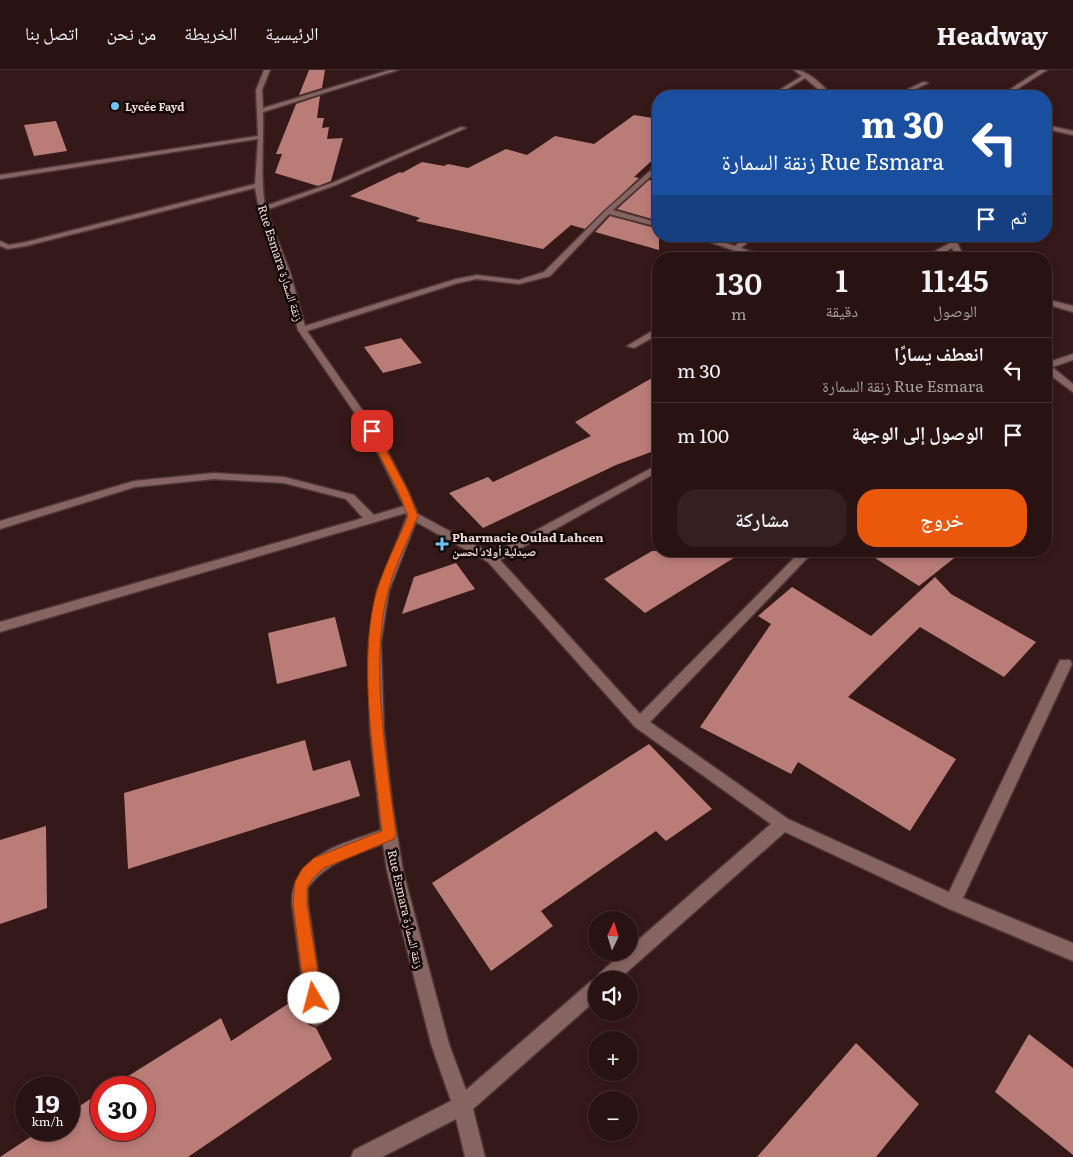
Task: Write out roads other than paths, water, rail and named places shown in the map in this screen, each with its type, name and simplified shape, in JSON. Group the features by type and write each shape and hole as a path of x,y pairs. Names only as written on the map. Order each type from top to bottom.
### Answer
{"street":[{"name":"Rue Esmara زنقة السمارة","path":"267,70 259,90 261,137 258,186 262,209 286,272 302,330 372,431 412,512 383,591 375,642 377,731 395,871 440,1044 462,1106 475,1157"},
{"path":"259,111 395,70"},
{"path":"1012,90 1044,70"},
{"path":"780,90 802,72 822,90"},
{"path":"909,90 925,82"},
{"path":"262,209 334,184 463,128"},
{"path":"1052,128 1073,133"},
{"path":"0,177 261,137"},
{"path":"302,330 429,288 470,278 484,277 519,282 534,280 547,274 608,211 652,171"},
{"path":"0,243 8,247 26,244 258,186"},
{"path":"608,211 652,223"},
{"path":"716,242 745,252"},
{"path":"737,248 744,242"},
{"path":"939,252 954,244 958,252"},
{"path":"1052,303 1073,309"},
{"path":"632,346 652,334"},
{"path":"1052,364 1073,357"},
{"path":"1052,371 1073,389"},
{"path":"492,559 652,471"},
{"path":"0,525 134,484 214,476 284,480 350,497 372,520"},
{"path":"0,627 372,520 412,512 492,559 640,723 783,824 953,902 1073,952"},
{"path":"640,723 802,557"},
{"path":"953,902 1065,664"},
{"path":"615,971 783,824"},
{"path":"316,1016 300,904 300,887 308,874 319,863 389,834"},
{"path":"361,1157 462,1106 588,995"}],"place":[{"name":"Lycée Fayd","path":"115,106"},
{"name":"Pharmacie Oulad Lahcen صيدلية أولاد لحسن","path":"442,544"}]}
